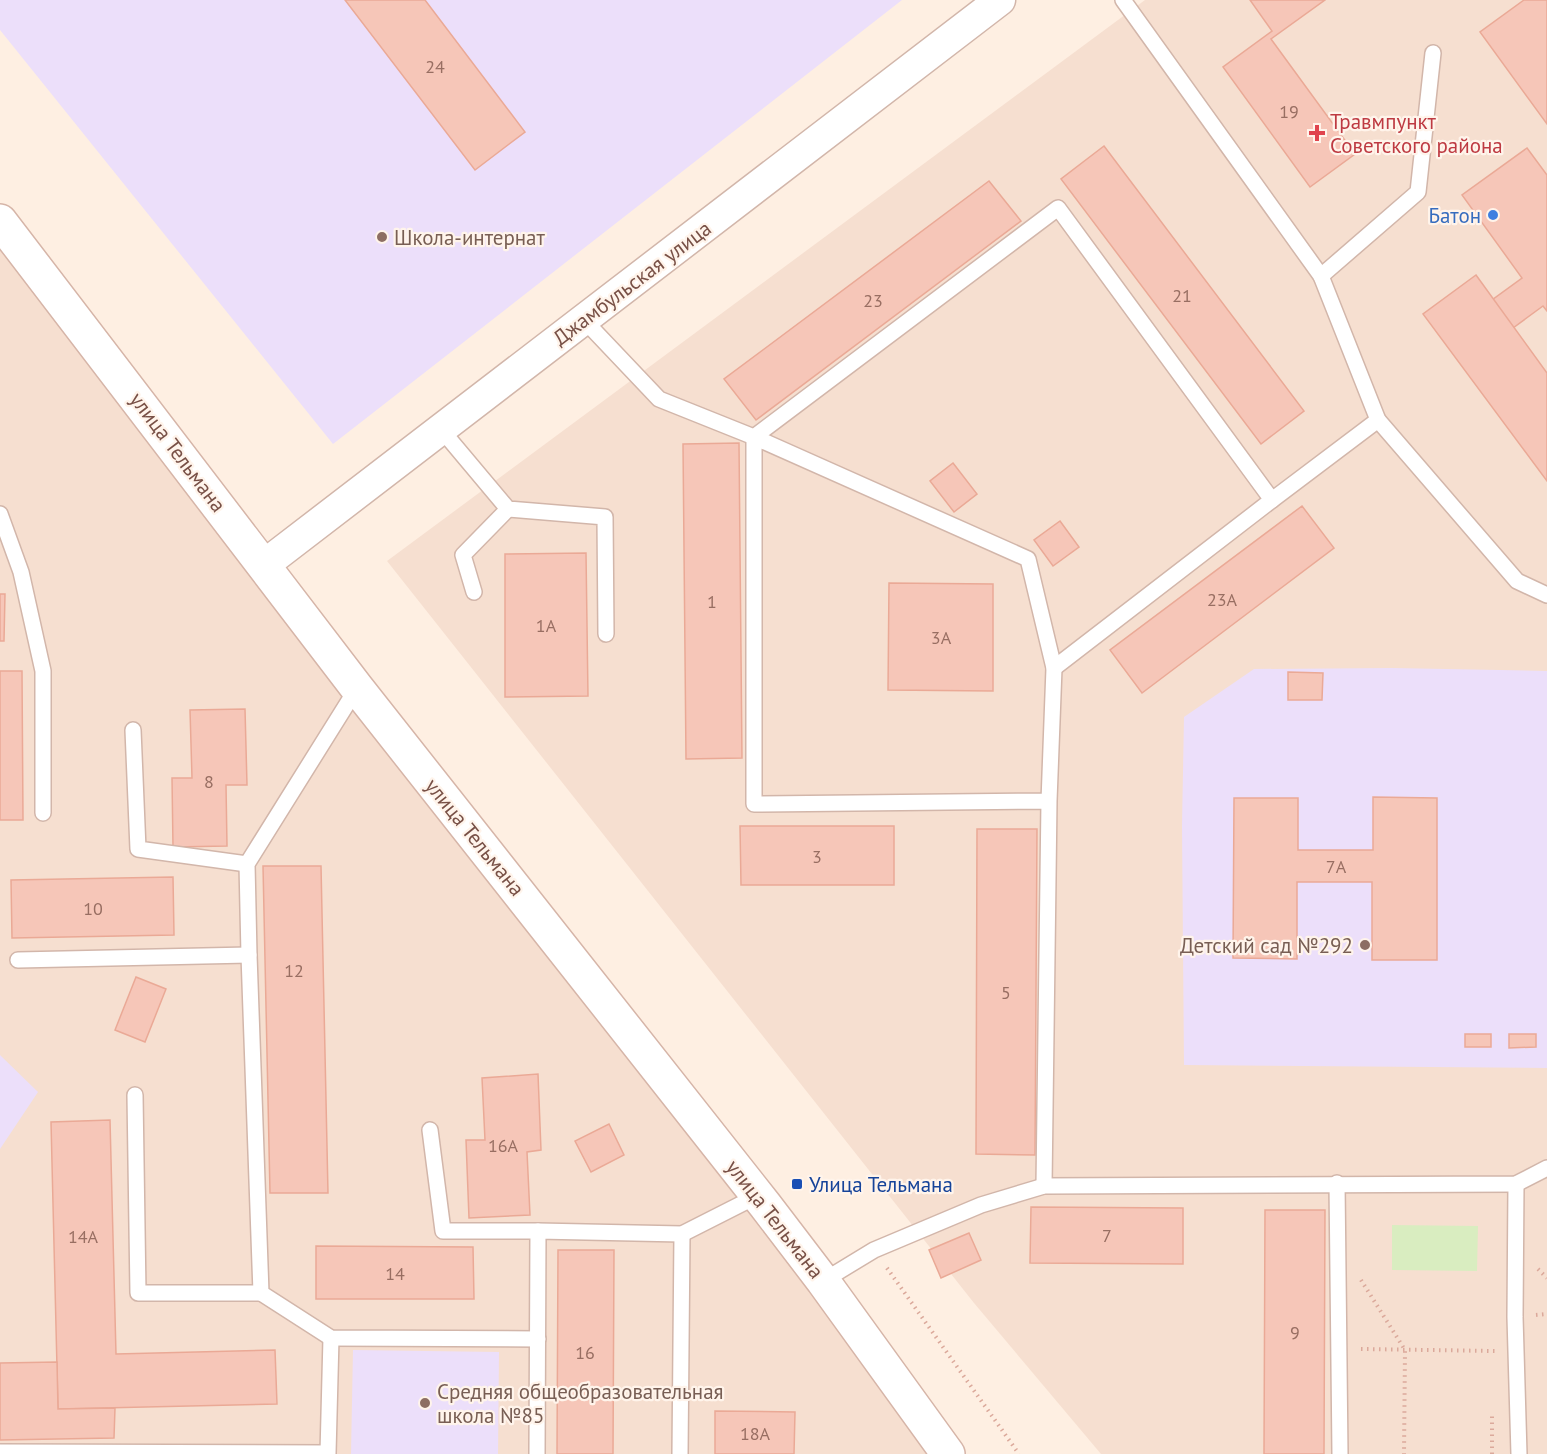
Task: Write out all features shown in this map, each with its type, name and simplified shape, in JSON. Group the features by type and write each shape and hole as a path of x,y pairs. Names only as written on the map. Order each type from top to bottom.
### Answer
{"main road":[{"name":"улица Тельмана","path":"0,221 357,688 549,929 823,1281 948,1454"}],"street":[{"name":"Джамбульская улица","path":"264,565 1000,0"}],"lane":[{"path":"1123,0 1322,276 1378,420 1517,581 1547,595"},
{"path":"1322,276 1418,192 1433,53"},
{"path":"754,437 1058,208 1272,500"},
{"path":"584,320 659,399 754,437 1028,559 1054,668 1049,801 1044,1186"},
{"path":"1054,668 1378,420"},
{"path":"440,428 508,509 605,517 606,634"},
{"path":"754,437 754,804 1049,801"},
{"path":"474,592 463,555 508,509"},
{"path":"0,514 21,572 43,670 43,813"},
{"path":"261,1293 248,864 357,688"},
{"path":"133,730 138,849 248,864"},
{"path":"18,960 249,956"},
{"path":"135,1095 138,1293 261,1293 331,1338 538,1339"},
{"path":"429,1130 443,1231 682,1234 757,1196"},
{"path":"823,1281 874,1250 981,1205 1044,1186 1516,1184 1547,1168"},
{"path":"1336,1183 1340,1454"},
{"path":"1516,1184 1515,1317 1519,1454"},
{"path":"537,1454 538,1231"},
{"path":"680,1454 682,1234"},
{"path":"0,1452 328,1453 331,1338"}],"path":[{"path":"1337,1241 1405,1350 1404,1454"},
{"path":"874,1250 1019,1454"},
{"path":"1340,1349 1516,1352"}],"shaded area":[{"name":"Школа-интернат","path":"0,0 902,0 333,444 0,30"},
{"path":"1145,0 1547,0 1547,1454 1101,1454 974,1303 387,561"},
{"path":"0,221 948,1454 0,1454"},
{"name":"Детский сад №292","path":"1392,668 1547,671 1547,1068 1184,1065 1182,826 1184,717 1254,669"},
{"path":"0,1055 38,1092 0,1149"},
{"name":"Средняя общеобразовательная школа №85","path":"353,1350 499,1352 498,1454 351,1454"}],"green space":[{"path":"1392,1225 1478,1226 1477,1271 1392,1270"}],"building":[{"name":"Школа-интернат","path":"345,0 425,0 525,132 475,170"},
{"path":"1250,0 1325,0 1271,39 1355,154 1310,187 1223,67 1272,31"},
{"path":"1524,0 1547,0 1547,124 1480,32"},
{"path":"1104,146 1304,411 1261,444 1061,179"},
{"path":"1527,148 1547,175 1547,311 1543,306 1513,328 1492,300 1522,278 1462,195"},
{"path":"989,181 1021,221 756,420 724,379"},
{"path":"1476,275 1547,373 1547,481 1423,314"},
{"path":"739,443 742,758 686,759 683,444"},
{"path":"953,463 977,494 954,512 930,481"},
{"path":"1302,506 1334,548 1142,693 1110,650"},
{"path":"1060,521 1079,547 1053,566 1034,540"},
{"path":"586,553 588,696 505,697 505,554"},
{"path":"889,583 993,584 993,691 888,690"},
{"path":"0,594 5,594 4,641 0,641"},
{"path":"0,671 22,671 23,820 0,820"},
{"path":"1288,672 1323,673 1322,700 1288,700"},
{"path":"245,709 247,785 226,785 227,846 173,847 172,778 192,778 190,710"},
{"path":"1373,797 1437,798 1437,960 1372,960 1372,882 1297,882 1297,959 1233,958 1234,798 1298,798 1298,850 1373,850"},
{"path":"740,826 894,826 894,885 741,885"},
{"path":"977,829 1037,829 1035,1155 976,1154"},
{"path":"263,866 321,866 328,1193 270,1193"},
{"path":"173,877 174,935 12,938 11,880"},
{"path":"136,977 166,989 145,1042 115,1030"},
{"path":"1465,1034 1491,1034 1491,1047 1465,1047"},
{"path":"1509,1034 1536,1034 1536,1047 1509,1048"},
{"path":"538,1074 541,1150 527,1152 530,1215 469,1218 466,1140 485,1140 482,1078"},
{"path":"110,1120 116,1354 275,1350 277,1404 58,1409 51,1122"},
{"path":"609,1124 624,1155 591,1172 575,1141"},
{"path":"1031,1207 1183,1208 1183,1264 1030,1263"},
{"path":"1265,1210 1325,1210 1324,1454 1264,1454"},
{"path":"969,1233 981,1260 941,1278 929,1250"},
{"path":"316,1246 473,1247 474,1299 316,1299"},
{"path":"558,1250 614,1250 613,1454 557,1454"},
{"path":"57,1362 58,1409 115,1408 114,1438 0,1440 0,1363"},
{"path":"715,1411 795,1412 794,1454 715,1454"}],"place":[{"name":"Травмпункт Советского района","path":"1317,133"},
{"name":"Батон","path":"1493,215"},
{"name":"Школа-интернат","path":"382,237"},
{"name":"Детский сад №292","path":"1365,945"},
{"name":"Улица Тельмана","path":"797,1184"},
{"name":"Средняя общеобразовательная школа №85","path":"425,1403"}]}
